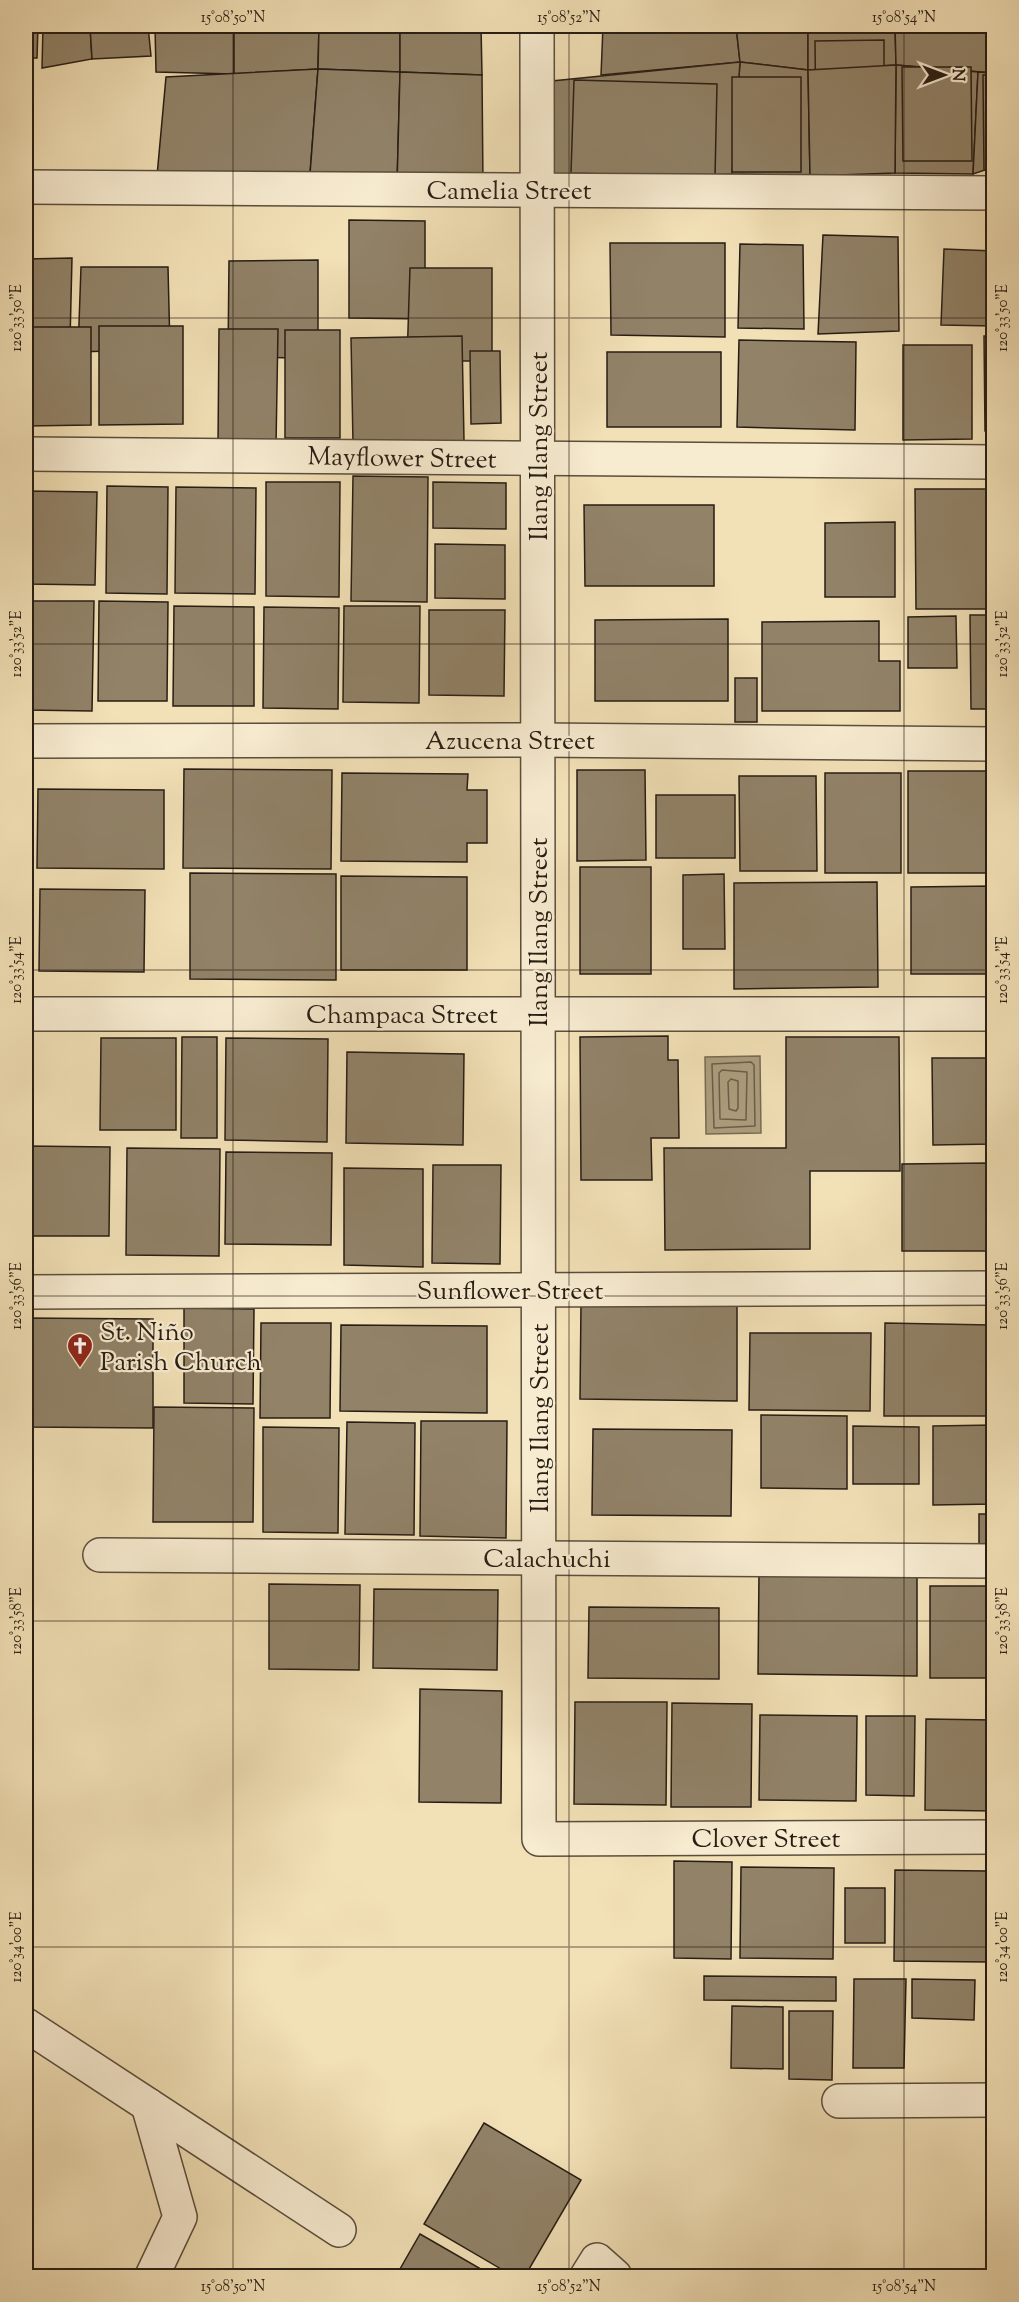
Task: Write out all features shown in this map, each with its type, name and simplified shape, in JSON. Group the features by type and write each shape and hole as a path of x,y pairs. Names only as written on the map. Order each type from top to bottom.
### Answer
{"street":[{"name":"Ilang Ilang Street","path":"537,26 539,1839"},
{"name":"Camelia Street","path":"26,187 993,193"},
{"name":"Mayflower Street","path":"26,454 993,462"},
{"name":"Azucena Street","path":"26,741 538,740 993,744"},
{"name":"Champaca Street","path":"26,1014 993,1014"},
{"name":"Sunflower Street","path":"26,1292 993,1288"},
{"name":"Calachuchi","path":"100,1555 993,1561"},
{"name":"Clover Street","path":"539,1839 993,1837"},
{"path":"26,2025 266,2185 339,2230"},
{"path":"839,2101 993,2100"},
{"path":"148,2105 180,2217 152,2277"},
{"path":"587,2277 597,2260 615,2277"}],"water":[{"path":"760,1056 761,1133 706,1134 705,1057"}],"building":[{"path":"26,26 38,26 37,58 26,58"},
{"path":"43,26 90,26 92,59 42,68"},
{"path":"90,26 148,26 151,56 92,59"},
{"path":"155,26 234,26 234,74 156,72"},
{"path":"234,26 319,26 318,69 234,74"},
{"path":"319,26 400,26 400,72 318,69"},
{"path":"400,26 481,26 482,75 400,72"},
{"path":"603,26 736,26 740,62 601,75"},
{"path":"736,26 808,26 808,70 740,62"},
{"path":"808,26 895,26 896,65 808,70"},
{"path":"895,26 994,26 994,73 896,65"},
{"path":"884,40 884,135 816,135 815,41"},
{"path":"740,62 808,70 810,176 732,174"},
{"path":"740,62 732,174 554,182 552,81"},
{"path":"896,65 978,72 973,174 895,173"},
{"path":"896,65 895,173 810,176 808,70"},
{"path":"902,67 971,67 972,161 903,161"},
{"path":"318,69 310,174 156,187 166,77"},
{"path":"318,69 400,72 397,185 310,174"},
{"path":"400,72 482,75 483,183 397,185"},
{"path":"978,72 994,73 994,167 973,174"},
{"path":"983,75 994,75 994,170 984,170"},
{"path":"732,77 801,77 801,172 732,172"},
{"path":"574,80 717,84 715,177 571,173"},
{"path":"349,220 425,221 425,319 349,318"},
{"path":"823,235 898,237 899,331 818,334"},
{"path":"610,243 725,243 725,337 611,335"},
{"path":"740,244 803,245 804,329 738,328"},
{"path":"944,249 994,251 994,326 941,325"},
{"path":"72,258 70,341 26,341 26,259"},
{"path":"318,260 318,359 228,356 229,261"},
{"path":"81,267 168,267 170,349 78,352"},
{"path":"410,268 492,268 492,361 407,361"},
{"path":"99,326 183,326 183,424 99,425"},
{"path":"26,327 91,327 91,425 26,426"},
{"path":"219,329 278,329 276,446 218,445"},
{"path":"285,330 340,330 340,438 285,438"},
{"path":"462,336 464,441 353,443 351,338"},
{"path":"984,336 994,336 994,431 985,431"},
{"path":"739,340 856,342 855,430 737,427"},
{"path":"903,345 972,345 972,439 903,440"},
{"path":"470,351 500,351 501,423 471,424"},
{"path":"607,352 721,352 721,427 607,427"},
{"path":"353,476 428,477 427,602 351,601"},
{"path":"266,482 340,482 339,597 266,596"},
{"path":"433,482 506,483 506,529 433,528"},
{"path":"107,486 168,487 167,594 106,593"},
{"path":"176,487 256,488 255,594 175,593"},
{"path":"915,489 994,489 994,609 916,609"},
{"path":"26,491 97,492 95,585 26,584"},
{"path":"584,505 714,505 714,586 585,586"},
{"path":"895,522 895,597 825,597 825,523"},
{"path":"435,544 505,545 505,599 435,598"},
{"path":"26,601 94,601 92,711 26,710"},
{"path":"99,601 168,602 167,701 98,701"},
{"path":"174,606 254,607 254,706 173,706"},
{"path":"344,606 420,606 419,703 343,702"},
{"path":"264,607 339,608 338,709 263,708"},
{"path":"429,610 505,610 504,696 429,695"},
{"path":"970,615 994,615 994,709 971,709"},
{"path":"956,616 957,668 908,668 908,617"},
{"path":"728,619 728,701 595,701 595,620"},
{"path":"879,621 879,661 900,661 900,711 762,711 762,622"},
{"path":"735,678 757,678 757,722 735,722"},
{"path":"184,769 332,770 331,869 183,868"},
{"path":"577,770 645,770 646,860 577,861"},
{"path":"908,771 994,771 994,873 908,873"},
{"path":"342,773 468,774 467,790 487,790 487,843 467,843 467,862 341,861"},
{"path":"825,773 901,773 901,873 825,873"},
{"path":"739,776 816,776 817,871 740,871"},
{"path":"38,789 164,790 164,869 37,868"},
{"path":"656,795 735,795 735,858 656,858"},
{"path":"580,867 651,867 651,974 580,974"},
{"path":"190,873 336,874 336,980 190,979"},
{"path":"724,874 725,949 683,949 683,875"},
{"path":"341,876 467,877 467,970 341,970"},
{"path":"877,882 878,987 734,989 734,883"},
{"path":"994,886 994,974 911,974 911,887"},
{"path":"40,889 145,890 144,972 39,971"},
{"path":"668,1036 668,1060 678,1060 679,1138 651,1138 652,1180 581,1180 580,1037"},
{"path":"182,1037 217,1037 217,1138 181,1138"},
{"path":"786,1037 899,1037 900,1171 810,1171 810,1249 665,1250 664,1148 786,1148"},
{"path":"101,1038 176,1038 176,1130 100,1130"},
{"path":"226,1038 328,1039 327,1142 225,1140"},
{"path":"347,1052 464,1054 463,1145 346,1143"},
{"path":"932,1058 994,1058 994,1144 933,1145"},
{"path":"26,1146 110,1147 109,1236 26,1236"},
{"path":"127,1148 220,1149 219,1256 126,1255"},
{"path":"226,1152 332,1153 331,1245 225,1244"},
{"path":"988,1163 988,1251 902,1251 902,1164"},
{"path":"433,1165 501,1165 500,1264 432,1263"},
{"path":"344,1168 423,1169 423,1267 344,1265"},
{"path":"581,1303 737,1305 737,1401 580,1399"},
{"path":"184,1308 254,1309 253,1404 184,1403"},
{"path":"26,1318 153,1319 153,1428 26,1427"},
{"path":"261,1323 331,1323 330,1418 260,1418"},
{"path":"885,1323 991,1325 991,1416 884,1416"},
{"path":"341,1325 487,1326 487,1413 340,1411"},
{"path":"750,1333 871,1333 870,1411 749,1410"},
{"path":"154,1407 254,1408 253,1522 153,1522"},
{"path":"761,1415 847,1416 847,1489 761,1488"},
{"path":"421,1421 507,1421 506,1538 420,1536"},
{"path":"347,1422 415,1423 414,1535 345,1534"},
{"path":"994,1425 994,1504 933,1505 933,1426"},
{"path":"853,1426 919,1427 919,1484 853,1484"},
{"path":"263,1427 339,1428 338,1533 263,1532"},
{"path":"593,1429 732,1430 731,1516 592,1515"},
{"path":"979,1514 994,1514 994,1544 979,1544"},
{"path":"759,1572 917,1573 917,1676 758,1674"},
{"path":"269,1584 360,1585 359,1670 269,1669"},
{"path":"930,1586 994,1586 994,1678 930,1678"},
{"path":"374,1589 498,1590 497,1670 373,1668"},
{"path":"589,1607 719,1608 719,1679 588,1678"},
{"path":"420,1689 502,1691 501,1803 419,1802"},
{"path":"575,1702 667,1702 666,1805 574,1804"},
{"path":"672,1703 752,1704 751,1807 671,1807"},
{"path":"760,1715 857,1716 856,1801 759,1800"},
{"path":"866,1716 915,1716 914,1796 866,1795"},
{"path":"926,1719 994,1720 994,1811 925,1810"},
{"path":"674,1861 732,1862 731,1959 674,1958"},
{"path":"741,1867 834,1868 833,1959 740,1958"},
{"path":"895,1870 989,1871 988,1962 894,1961"},
{"path":"845,1888 885,1888 885,1943 845,1943"},
{"path":"704,1976 836,1977 836,2001 704,2000"},
{"path":"854,1979 906,1979 904,2068 853,2068"},
{"path":"912,1979 975,1980 974,2020 912,2018"},
{"path":"732,2006 783,2007 783,2069 731,2068"},
{"path":"789,2011 833,2011 832,2080 789,2079"},
{"path":"484,2123 581,2180 525,2276 513,2276 424,2224"},
{"path":"420,2234 493,2276 396,2276"}],"place":[{"name":"St. Niño Parish Church","path":"80,1369"}]}
